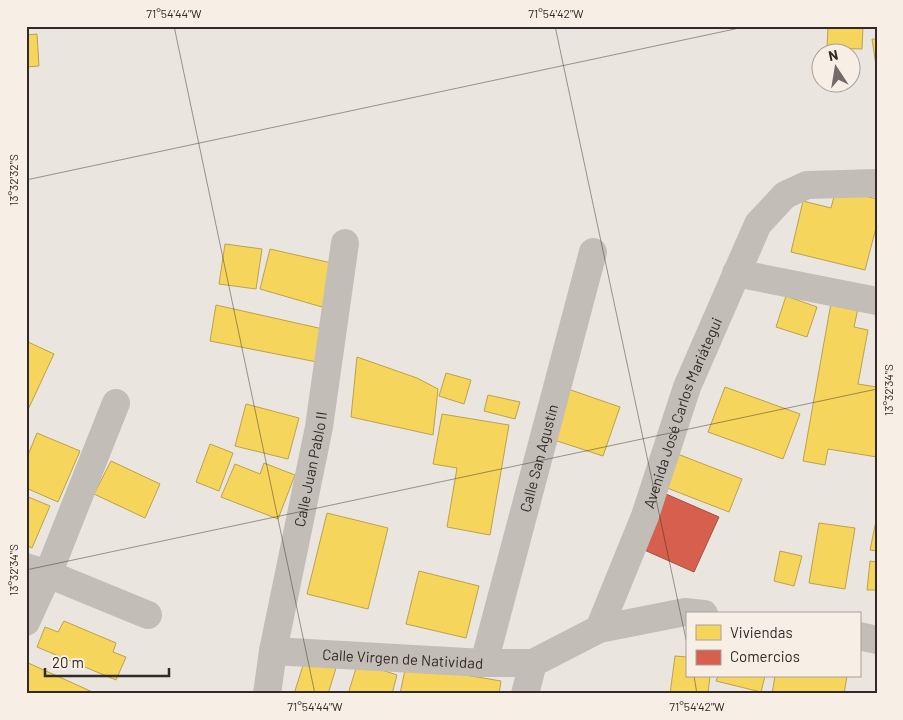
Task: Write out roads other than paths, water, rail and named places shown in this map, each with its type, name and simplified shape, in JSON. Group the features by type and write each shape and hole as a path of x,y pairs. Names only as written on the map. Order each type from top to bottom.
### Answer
{"street":[{"name":"Avenida José Carlos Mariátegui","path":"599,628 645,516 688,387 758,224 786,195 808,185 877,183"},
{"name":"Calle Juan Pablo II","path":"267,694 273,650 319,427 345,243"},
{"name":"Calle San Agustín","path":"484,663 593,252"},
{"path":"736,273 877,302"},
{"path":"26,622 37,570 116,403"},
{"path":"37,570 148,615"},
{"path":"524,694 533,664 599,628 686,612"},
{"path":"860,636 877,640"},
{"name":"Calle Virgen de Natividad","path":"273,650 484,663 533,664"}]}
